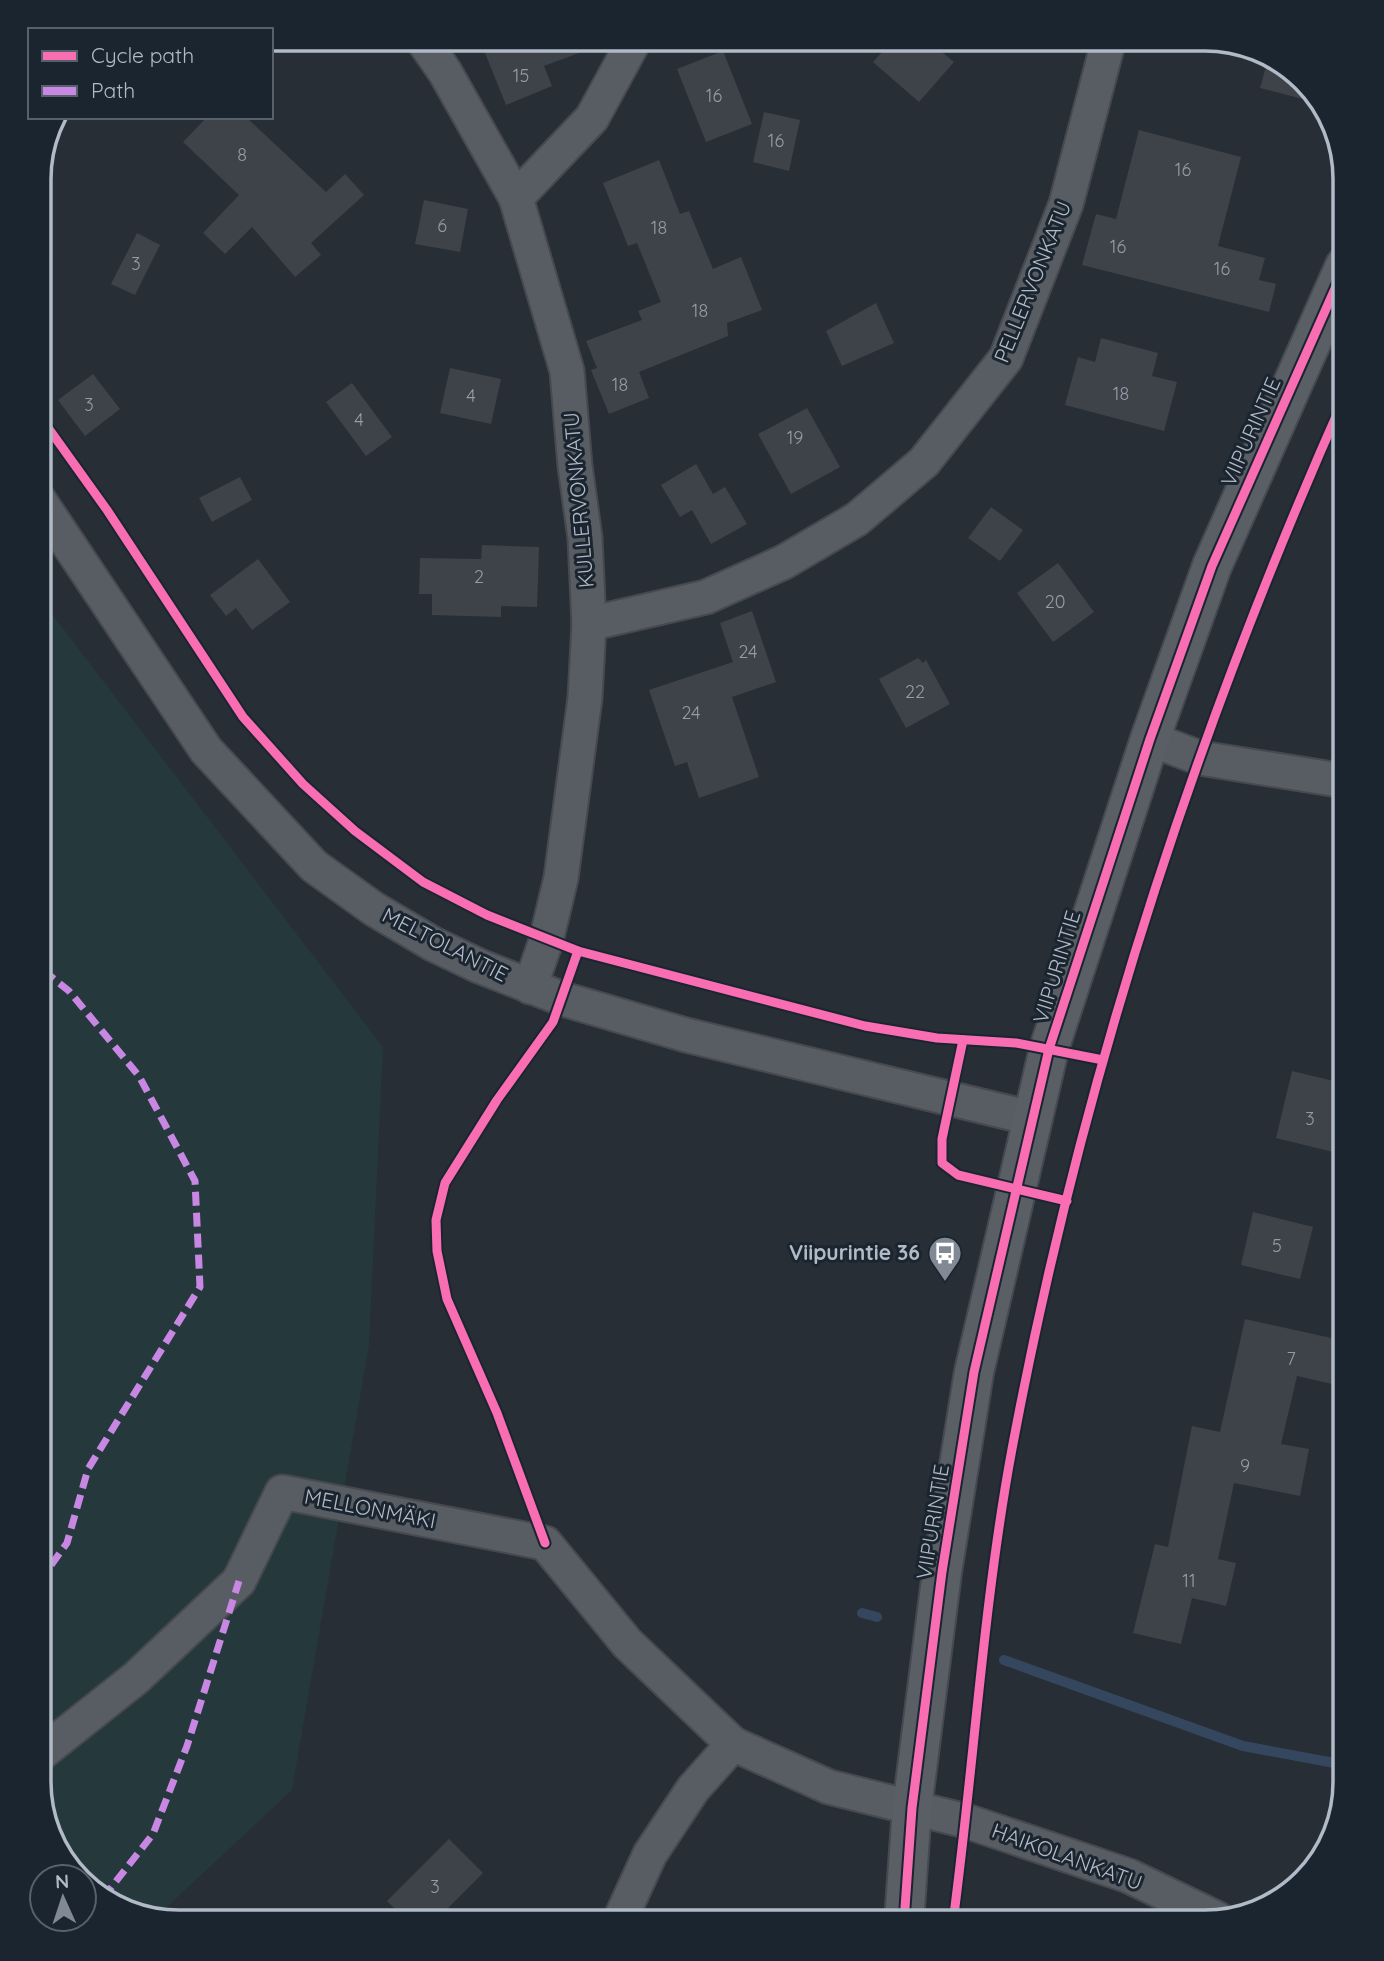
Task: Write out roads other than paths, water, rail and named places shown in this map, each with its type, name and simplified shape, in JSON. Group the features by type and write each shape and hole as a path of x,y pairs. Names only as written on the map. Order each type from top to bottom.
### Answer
{"main road":[{"name":"VIIPURINTIE","path":"905,1910 912,1808 942,1572 974,1373 1031,1118 1089,922 1150,739 1212,566 1333,295"}],"street":[{"name":"KULLERVONKATU","path":"431,51 516,198 567,371 575,466 585,538 589,624 581,733 561,878 546,941 530,987"},
{"path":"516,198 592,118 628,51"},
{"name":"PELLERVONKATU","path":"589,624 642,614 706,597 784,562 857,519 924,462 1006,358 1066,204 1106,51"},
{"name":"MELTOLANTIE","path":"51,518 206,750 314,866 374,909 433,944 530,987 686,1035 1031,1118"},
{"path":"1150,739 1200,758 1333,778"},
{"name":"MELLONMÄKI","path":"51,1745 135,1678 239,1581 282,1492 545,1543 627,1643 733,1744"},
{"path":"625,1910 657,1843 693,1789 733,1744"},
{"name":"HAIKOLANKATU","path":"733,1744 829,1787 966,1821 1129,1876 1199,1910"}],"waterway":[{"path":"862,1613 877,1617"},
{"path":"1004,1660 1243,1746 1333,1763"}],"place":[{"name":"Viipurintie 36","path":"945,1283"}]}
